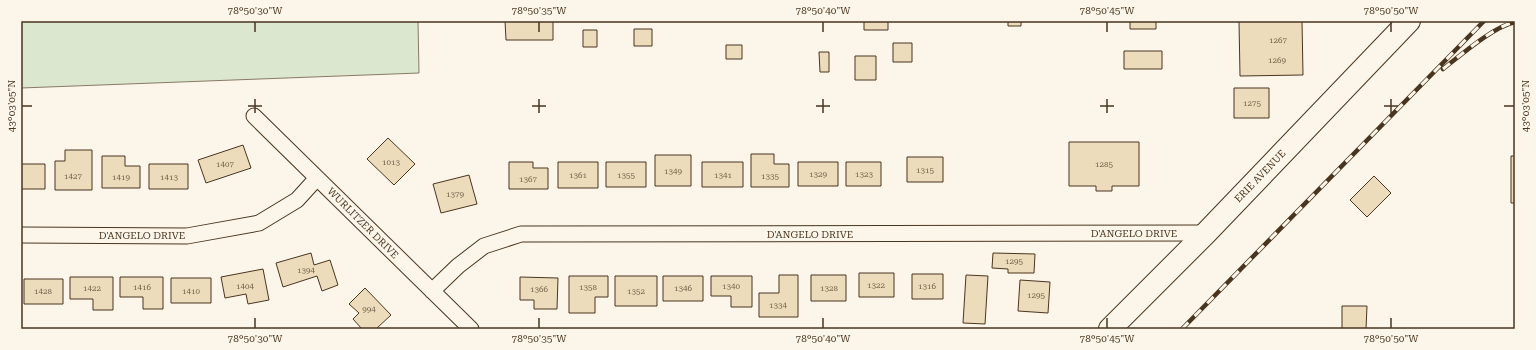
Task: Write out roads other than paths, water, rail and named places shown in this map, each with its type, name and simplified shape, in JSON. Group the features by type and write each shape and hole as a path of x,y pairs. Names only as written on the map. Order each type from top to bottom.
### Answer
{"main road":[{"name":"ERIE AVENUE","path":"1110,329 1206,232 1408,21"}],"street":[{"name":"WURLITZER DRIVE","path":"254,116 471,329"},
{"name":"D'ANGELO DRIVE","path":"21,235 187,236 259,223 297,200 318,178"},
{"name":"D'ANGELO DRIVE","path":"432,291 458,266 484,246 521,234 1206,232"}],"railway":[{"path":"1182,329 1484,21"},
{"path":"1443,69 1497,29 1515,22"}]}
